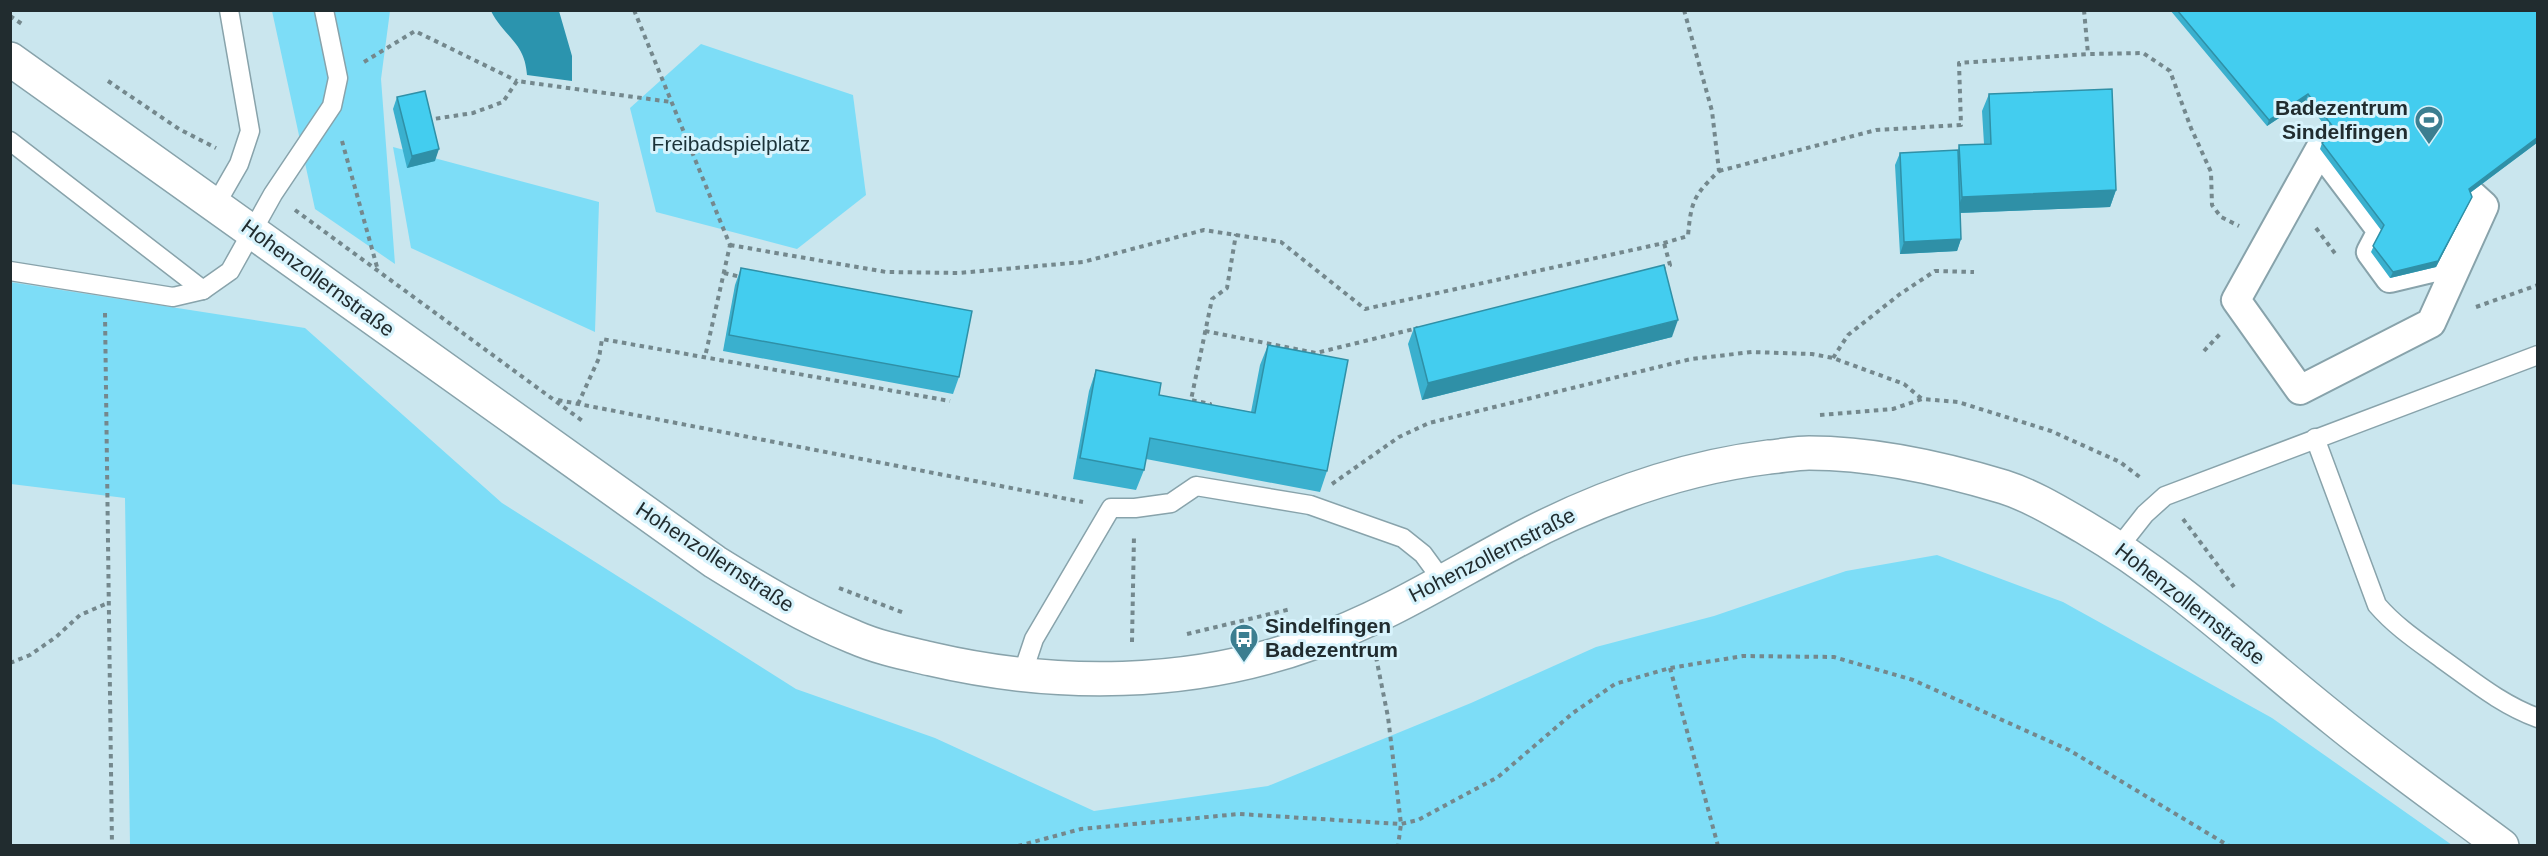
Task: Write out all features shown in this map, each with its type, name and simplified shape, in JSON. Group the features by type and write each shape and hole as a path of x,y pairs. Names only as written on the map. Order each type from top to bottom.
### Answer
{"street":[{"name":"Hohenzollernstraße","path":"10,59 715,562 794,610 889,650 959,666 1022,675 1134,679 1244,664 1315,643 1368,619 1524,536 1586,507 1648,484 1732,462 1806,453 1875,458 1912,463 2009,489 2051,508 2120,548 2184,594 2337,722 2502,846"},
{"path":"2320,150 2382,231 2371,252 2390,278 2436,267 2473,196 2484,206 2431,323 2300,390 2236,300 2320,150"}],"lane":[{"path":"216,204 239,164 250,131 230,10"},
{"path":"10,271 173,297 203,290 230,271 273,194 332,106 338,78 324,10"},
{"path":"10,141 203,290"},
{"path":"2120,548 2145,514 2165,496 2538,355"},
{"path":"2315,438 2377,605 2391,621 2477,684 2514,709 2538,718"},
{"path":"1022,675 1034,639 1111,508 1135,508 1171,503 1196,486 1310,505 1403,538 1423,554 1442,580"}],"path":[{"path":"634,10 730,245 705,357"},
{"path":"1684,10 1712,111 1719,171"},
{"path":"2084,10 2088,54"},
{"path":"10,16 29,28"},
{"path":"338,78 415,31 517,81 672,102"},
{"path":"730,245 886,272 959,273 1083,262 1204,230 1281,242 1365,309 1688,236 1691,207 1700,190 1719,171 1876,130 1961,125 1959,63 2088,54 2143,53 2170,71 2211,172 2212,205 2221,217 2269,241"},
{"path":"103,78 179,129 212,145"},
{"path":"425,120 473,113 503,102 517,81"},
{"path":"332,106 378,268"},
{"path":"273,194 557,399 587,424"},
{"path":"1208,415 1210,404 1191,400 1212,299 1227,288 1236,234"},
{"path":"1659,268 1670,265 1664,243"},
{"path":"1833,358 1848,335 1900,294 1935,271 1974,272"},
{"path":"724,273 744,278"},
{"path":"2431,323 2538,285"},
{"path":"104,286 112,846"},
{"path":"1205,332 1316,353 1421,328"},
{"path":"578,404 599,358 602,339 950,401"},
{"path":"1310,505 1327,487 1399,437 1429,423 1462,413 1691,359 1752,352 1812,354 1833,358 1904,384 1922,399 1958,402 2051,431 2120,462 2165,496 2213,556"},
{"path":"557,399 1111,508"},
{"path":"1133,551 1134,679"},
{"path":"831,585 910,615"},
{"path":"10,663 30,655 56,637 80,615 108,603"},
{"path":"1185,634 1302,606"},
{"path":"1368,619 1388,717 1401,824 1398,846"},
{"path":"1121,640 1143,638"},
{"path":"1018,846 1081,829 1239,814 1401,824 1418,820 1498,777 1573,713 1615,684 1670,668 1743,656 1833,657 1913,680 2069,750 2229,846"},
{"path":"1670,668 1718,846"}],"green space":[{"path":"272,11 390,11 381,79 395,264 315,209"},
{"name":"Freibadspielplatz","path":"701,44 853,95 866,195 797,249 656,212 630,108"},
{"path":"393,147 599,202 595,332 411,248"},
{"path":"10,282 305,328 502,503 796,689 935,738 1094,811 1268,786 1471,703 1596,647 1714,616 1846,571 1937,555 2063,602 2272,718 2452,845 130,845 125,498 11,484"}],"shaded area":[{"path":"491,11 559,11 572,56 572,81 527,75 518,47"}],"building":[{"name":"Badezentrum Sindelfingen","path":"2177,10 2538,10 2538,137 2469,189 2472,197 2438,261 2393,272 2373,246 2384,225 2322,143 2337,132 2308,94 2269,120"},
{"path":"2112,89 2116,190 1962,197 1959,145 1991,144 1989,94"},
{"path":"425,91 439,149 412,156 397,97"},
{"path":"1958,150 1961,239 1904,242 1900,153"},
{"path":"1664,265 1678,320 1428,383 1414,328"},
{"path":"741,268 972,311 959,377 729,335"},
{"path":"1268,345 1348,360 1327,471 1150,438 1144,470 1080,458 1096,370 1161,383 1159,395 1255,413"}],"place":[{"name":"Badezentrum Sindelfingen","path":"2429,146"},
{"name":"Sindelfingen Badezentrum","path":"1244,664"}]}
